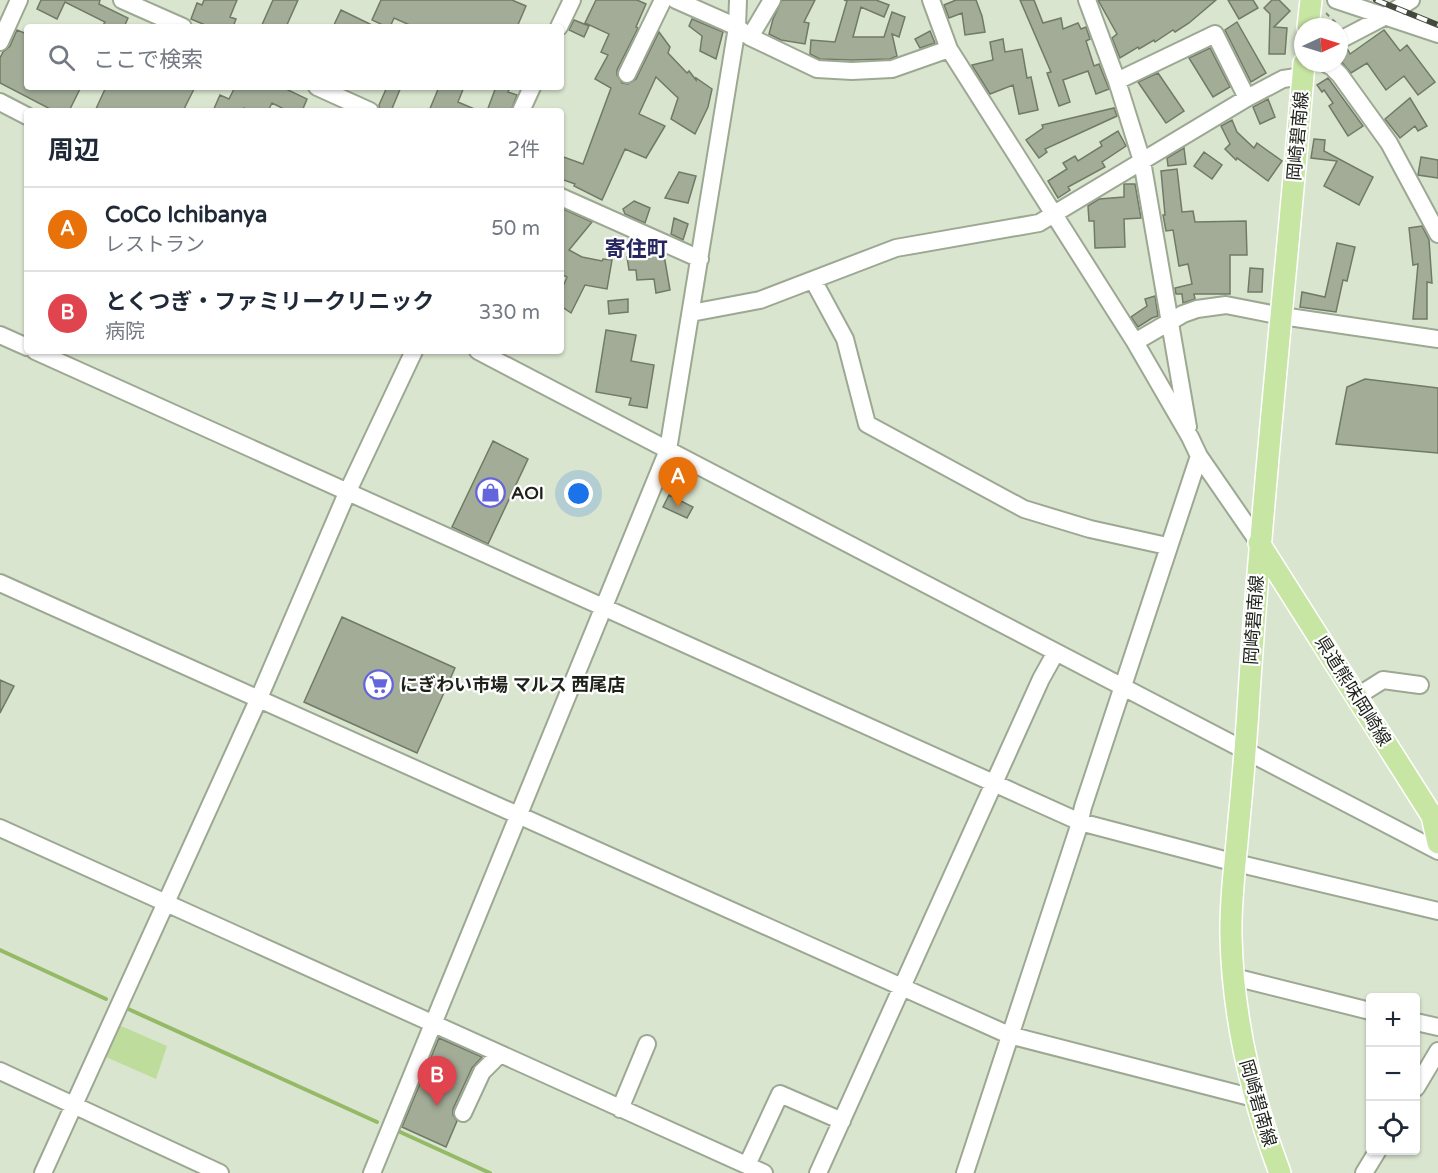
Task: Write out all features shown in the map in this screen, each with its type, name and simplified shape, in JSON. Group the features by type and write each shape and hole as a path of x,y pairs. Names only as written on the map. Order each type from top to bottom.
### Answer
{"main road":[{"name":"岡崎碧南線","path":"1280,1173 1254,1098 1245,1062 1231,938 1259,543 1304,72"},
{"name":"県道熊味岡崎線","path":"1259,543 1432,816 1438,843"}],"street":[{"path":"0,42 19,0"},
{"path":"122,0 176,24"},
{"path":"560,24 572,0"},
{"path":"627,74 663,0"},
{"path":"676,0 817,69 852,71 892,69 949,49"},
{"path":"372,1173 668,450 700,259 744,32 738,0"},
{"path":"744,32 772,0"},
{"path":"931,0 949,49 1135,342 1190,437 1198,456 1259,543"},
{"path":"1087,0 1117,81 1142,161 1190,437"},
{"path":"1348,36 1411,0"},
{"path":"1337,8 1386,16 1438,34"},
{"path":"1117,81 1215,34 1247,98"},
{"path":"691,313 760,300 896,248 1039,223 1247,98 1298,72"},
{"path":"1336,72 1389,143 1438,234"},
{"path":"324,90 363,108"},
{"path":"522,108 531,90"},
{"path":"0,102 24,114"},
{"path":"564,197 700,259"},
{"path":"813,280 845,339 867,424 1024,509 1090,529 1167,546"},
{"path":"1135,342 1183,314 1197,309 1226,305 1282,316 1438,339"},
{"path":"0,335 24,346"},
{"path":"42,354 1080,822 1236,863 1438,911"},
{"path":"43,1173 259,698 347,493 413,354"},
{"path":"484,354 1438,851"},
{"path":"965,1173 1198,456"},
{"path":"0,583 1009,1035 1254,1098"},
{"path":"818,1173 1041,679 1056,652"},
{"path":"1356,697 1383,680 1420,685"},
{"path":"0,828 620,1109 740,1167 764,1173"},
{"path":"1234,977 1366,1010"},
{"path":"1420,1023 1438,1027"},
{"path":"620,1109 647,1044"},
{"path":"1420,1081 1438,1051"},
{"path":"463,1113 482,1072 499,1055"},
{"path":"0,1071 220,1173"},
{"path":"740,1167 780,1094 843,1121"},
{"path":"1364,1173 1375,1155"}],"path":[{"path":"1317,5 1329,15 1336,26 1342,24 1337,8"}],"green space":[{"path":"112,1022 167,1046 156,1079 99,1054"}],"building":[{"path":"41,0 100,0 99,4 128,18 125,24 104,24 105,22 65,2 57,19 37,9"},
{"path":"204,0 237,0 230,17 236,19 234,24 203,24 191,19 197,3 202,5"},
{"path":"273,0 298,0 287,24 262,24"},
{"path":"381,0 512,0 526,6 518,24 407,24 394,18 391,24 381,24 372,20"},
{"path":"596,0 637,0 646,4 636,27 638,28 617,70 622,83 628,84 636,79 659,32 670,47 668,53 687,73 689,71 696,80 696,78 712,89 708,107 695,134 671,119 678,98 656,77 639,114 665,126 646,158 625,149 602,200 564,180 564,157 583,164 611,88 595,79 608,55 601,52 609,34 585,23"},
{"path":"782,0 815,0 804,22 809,23 805,44 781,40 769,34"},
{"path":"844,0 876,0 889,5 884,17 861,7 853,37 884,37 892,12 905,17 899,37 892,34 897,56 890,59 852,60 820,59 810,54 811,40 835,42 847,1"},
{"path":"956,0 976,0 985,32 965,35 962,13 949,18 944,5"},
{"path":"1020,0 1034,0 1043,23 1061,18 1063,29 1078,23 1081,29 1086,27 1090,39 1086,41 1094,66 1099,64 1109,89 1096,94 1088,71 1063,80 1070,102 1059,106 1047,73 1051,72"},
{"path":"1098,0 1216,0 1175,32 1173,30 1155,42 1154,40 1139,49 1138,47 1120,58 1112,38 1117,34"},
{"path":"1228,0 1253,0 1258,8 1239,19"},
{"path":"1272,0 1279,0 1290,11 1274,27 1287,28 1285,54 1269,54 1270,14 1264,8"},
{"path":"341,10 370,24 334,24"},
{"path":"692,19 723,32 716,59 700,51 702,36 689,26"},
{"path":"574,20 589,26 584,37 569,30"},
{"path":"1237,22 1266,73 1251,82 1225,30"},
{"path":"17,30 24,33 24,90 80,90 70,108 48,108 0,83 0,58 10,46"},
{"path":"1384,30 1400,51 1407,45 1435,82 1418,95 1404,76 1386,90 1367,63 1351,73 1348,70 1348,50 1350,54"},
{"path":"930,31 935,43 920,48 915,39"},
{"path":"1003,39 1005,52 1022,49 1027,78 1031,77 1038,110 1019,114 1013,85 990,94 972,65 993,60 990,42"},
{"path":"1210,48 1230,87 1213,97 1189,58"},
{"path":"1158,73 1184,111 1166,123 1138,82"},
{"path":"1328,78 1363,126 1348,136 1329,106 1333,103 1324,90 1322,92 1317,85"},
{"path":"105,90 194,90 184,108 96,108"},
{"path":"234,90 288,90 307,99 303,108 282,108 272,103 270,108 214,108 220,95 229,99"},
{"path":"386,90 400,90 392,108 380,108"},
{"path":"438,90 463,90 458,102 472,108 430,108"},
{"path":"495,90 509,90 508,92 517,95 512,108 488,108"},
{"path":"1410,98 1427,126 1418,131 1415,126 1400,138 1385,119"},
{"path":"1268,99 1275,117 1260,124 1253,107"},
{"path":"1114,108 1117,116 1045,149 1047,152 1039,158 1026,140 1043,128 1042,125"},
{"path":"1232,120 1237,132 1254,148 1257,143 1282,161 1268,181 1237,158 1236,160 1225,149 1230,144 1221,126"},
{"path":"1118,131 1126,146 1102,162 1105,167 1068,187 1070,190 1058,198 1048,181 1067,169 1063,163 1075,156 1078,161 1102,146 1100,142"},
{"path":"1314,139 1325,140 1324,151 1373,177 1359,205 1324,186 1337,161 1311,158"},
{"path":"1184,148 1186,164 1168,166 1167,158"},
{"path":"1204,152 1222,165 1212,179 1194,166"},
{"path":"1421,157 1438,160 1438,178 1418,175"},
{"path":"1177,169 1182,212 1193,211 1195,222 1246,221 1247,255 1230,255 1230,294 1194,294 1195,299 1183,303 1182,294 1176,294 1175,288 1192,284 1188,264 1179,266 1173,230 1166,231 1161,171"},
{"path":"679,172 696,176 688,203 665,198"},
{"path":"1124,184 1135,184 1141,218 1124,219 1125,247 1095,248 1094,221 1089,221 1088,206 1099,199 1124,197"},
{"path":"634,201 650,208 645,223 625,214 623,209"},
{"path":"564,209 592,222 569,250 582,257 602,261 603,259 612,260 607,289 585,285 571,313 564,308 564,284 567,277 564,276"},
{"path":"674,218 688,224 683,240 671,234"},
{"path":"1422,226 1429,240 1432,283 1427,282 1427,319 1413,319 1418,264 1413,265 1409,228"},
{"path":"1337,243 1355,247 1347,281 1343,280 1336,312 1300,307 1302,292 1325,297"},
{"path":"655,250 664,255 670,290 656,293 654,279 637,280 636,270 629,270 627,257 650,255 650,251"},
{"path":"1250,268 1263,269 1262,292 1248,292"},
{"path":"1155,296 1158,316 1138,327 1131,317 1147,306 1145,299"},
{"path":"628,299 628,312 609,314 608,301"},
{"path":"606,330 636,335 631,361 654,365 647,408 629,405 631,398 596,392"},
{"path":"1365,379 1438,388 1438,453 1336,444 1347,387"},
{"name":"AOI","path":"493,441 528,459 488,544 452,527"},
{"path":"669,495 693,507 687,518 663,507"},
{"name":"にぎわい市場 マルス 西尾店","path":"342,617 455,668 417,753 304,702"},
{"path":"0,680 14,686 0,713"},
{"path":"439,1038 482,1057 472,1068 453,1109 453,1115 457,1121 446,1147 402,1127"}],"waterway":[{"path":"0,950 106,999"},
{"path":"126,1008 377,1122"},
{"path":"398,1131 490,1173"}],"railway":[{"path":"1376,0 1438,25"}],"place":[{"name":"AOI","path":"490,493"},
{"name":"CoCo Ichibanya","path":"678,507"},
{"name":"にぎわい市場 マルス 西尾店","path":"379,685"},
{"name":"とくつぎ・ファミリークリニック","path":"437,1106"}],"district":[{"name":"寄住町","path":"636,249"}]}
